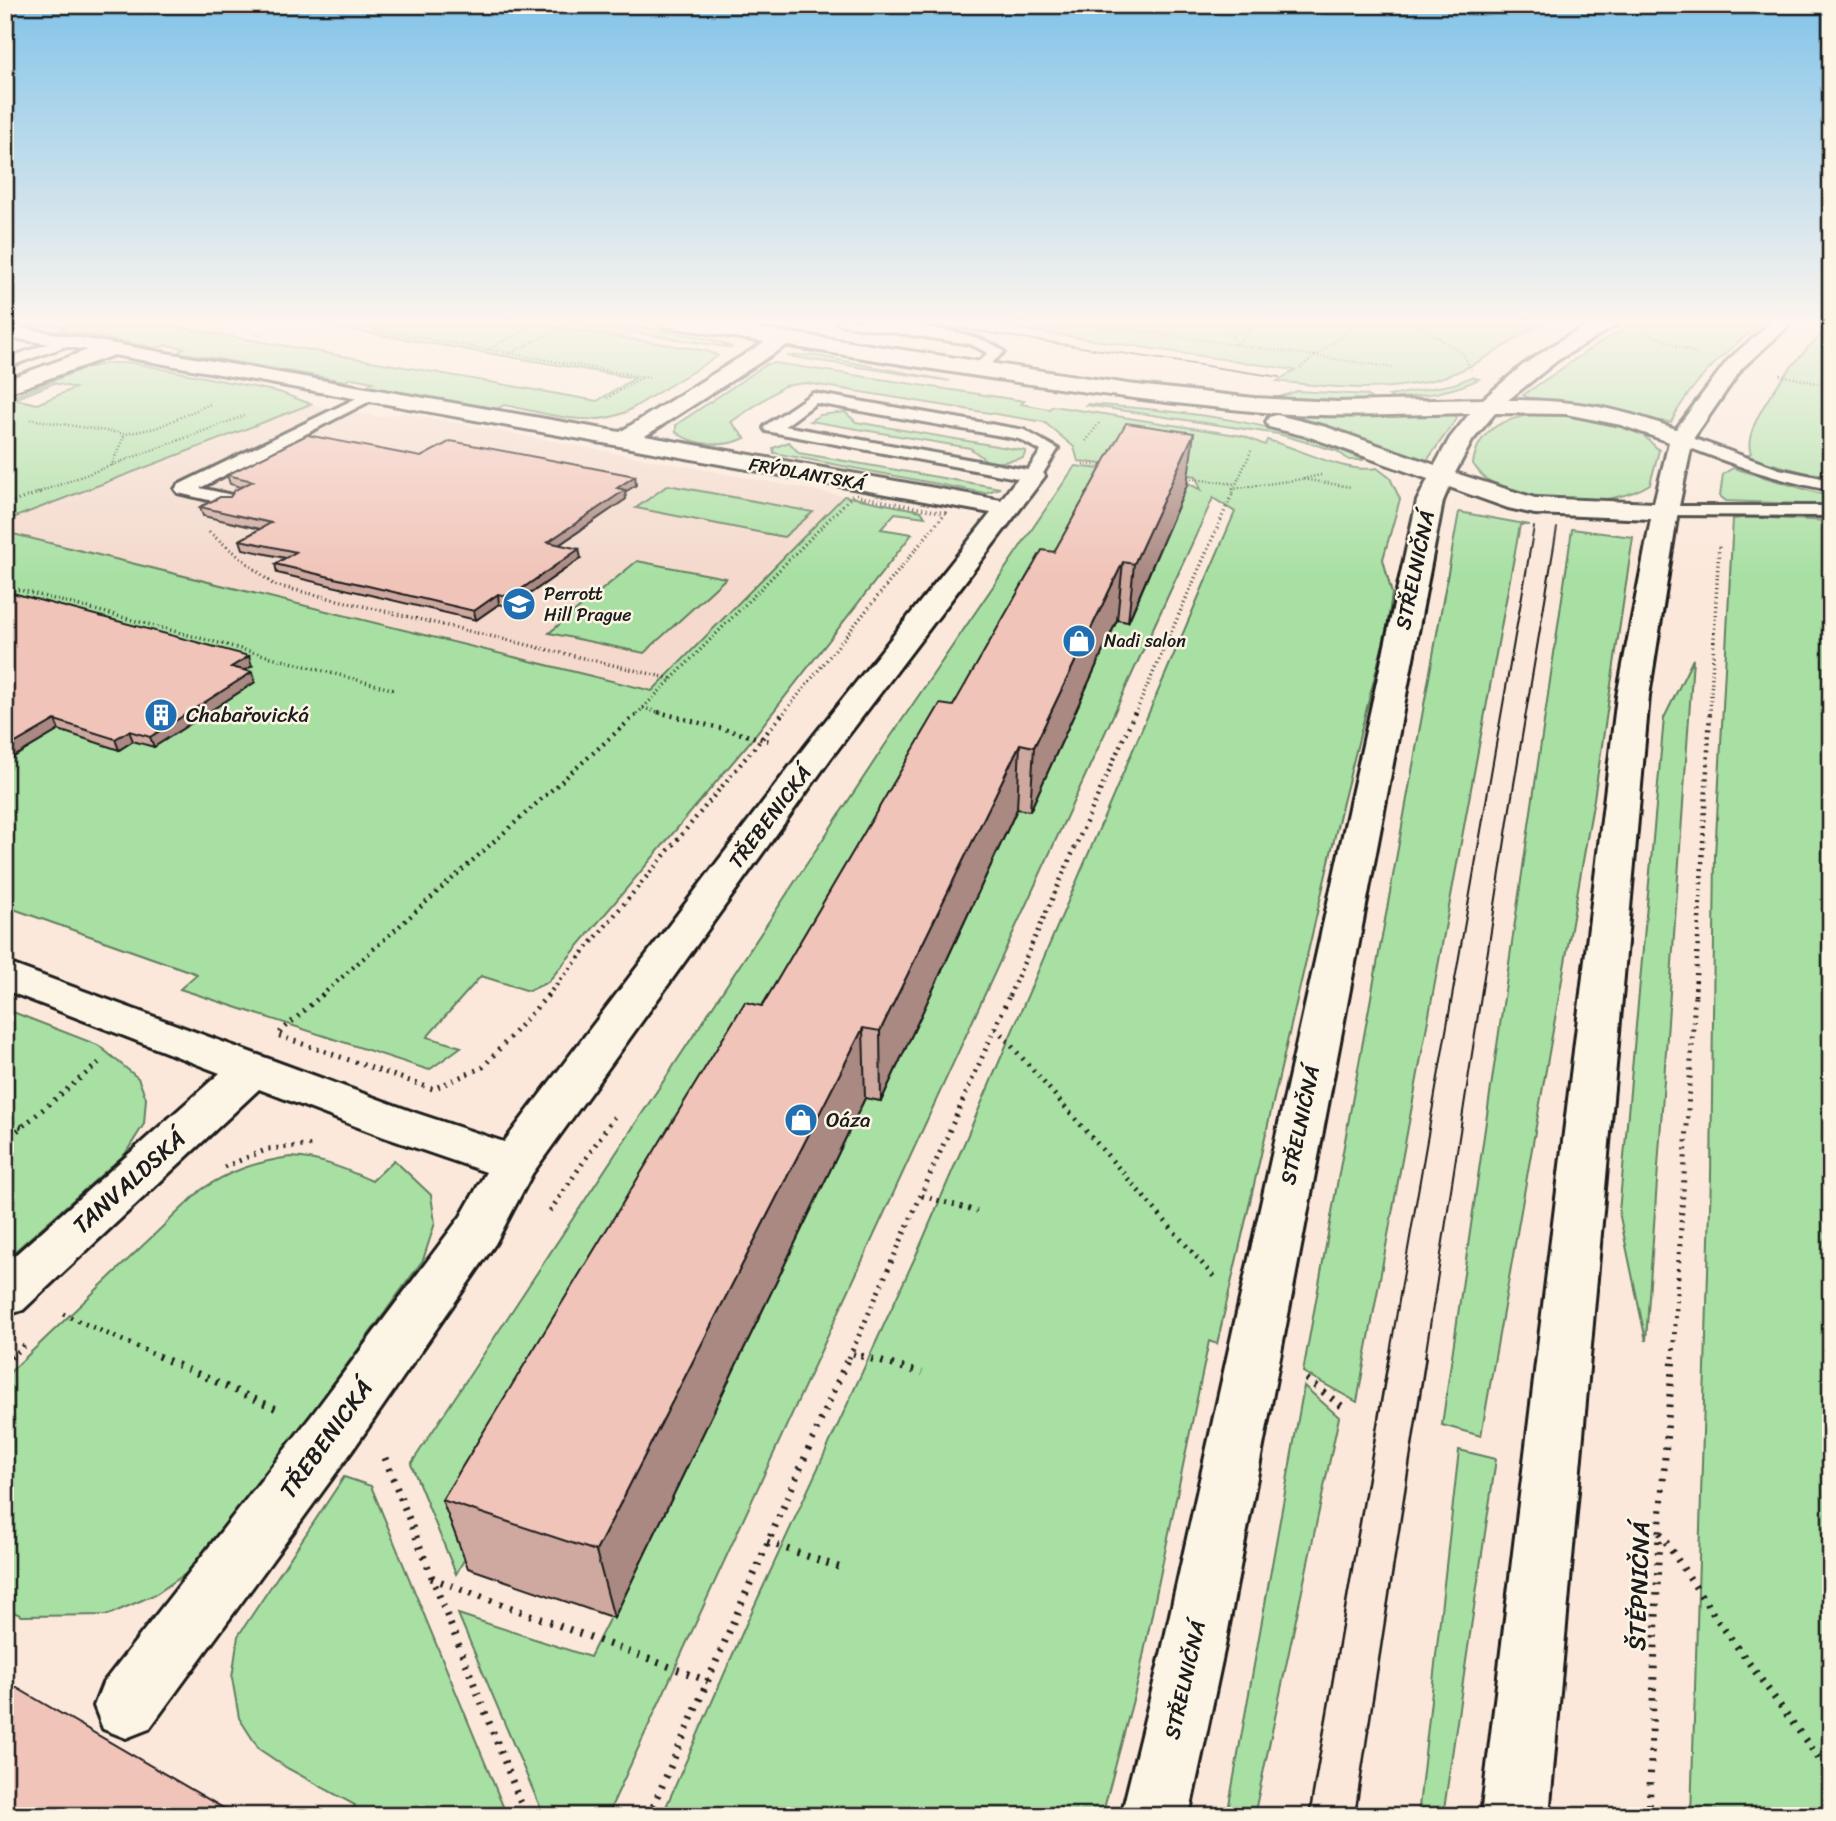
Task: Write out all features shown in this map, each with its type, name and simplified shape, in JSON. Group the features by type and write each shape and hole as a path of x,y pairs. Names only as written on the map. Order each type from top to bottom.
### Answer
{"main road":[{"name":"FRÝDLANTSKÁ","path":"422,405 625,439 1021,493"},
{"path":"625,439 679,405"},
{"path":"1198,405 1318,432 1517,503 1551,509 1669,492"},
{"path":"1254,405 1336,409 1489,405 1581,409 1627,419 1681,439"},
{"name":"STŘELNIČNÁ","path":"1154,1816 1194,1646 1430,501 1461,440 1489,405"},
{"path":"1515,1816 1633,696 1681,439 1704,405"},
{"name":"TŘEBENICKÁ","path":"126,1706 332,1433 462,1253 478,1230 514,1163 819,751 1021,493"},
{"path":"5,975 400,1125 514,1163"},
{"name":"TANVALDSKÁ","path":"5,1295 253,1069"}],"lane":[{"path":"226,499 184,489 351,405"},
{"name":"FRÝDLANTSKÁ","path":"803,405 772,428 866,445 1021,493 1050,449 1024,435 853,405"},
{"path":"1681,439 1744,464 1808,482 1831,485"},
{"path":"1669,492 1831,511"}],"path":[{"path":"19,417 124,434 156,428 210,405"},
{"path":"5,505 270,405"},
{"path":"111,466 124,434"},
{"path":"649,1816 709,1682 767,1542 853,1354 1257,439"},
{"path":"1070,463 1112,468"},
{"path":"1180,477 1234,487 1302,479"},
{"path":"400,1125 433,1089 483,1067 567,974 945,513 853,495 643,708 277,1035 433,1089"},
{"path":"204,529 275,585 672,679"},
{"name":"ŠTĚPNIČNÁ","path":"1649,1816 1659,1532 1673,1359 1720,543"},
{"path":"5,586 395,690"},
{"path":"643,708 819,751"},
{"path":"996,1028 1221,1284 1256,1340 1347,1410"},
{"path":"5,1141 108,1055"},
{"path":"542,1222 622,1107"},
{"path":"5,1120 23,1127"},
{"path":"218,1169 241,1157 283,1144 321,1146"},
{"path":"922,1196 977,1211"},
{"path":"69,1303 60,1313 287,1414"},
{"path":"5,1363 32,1338"},
{"path":"853,1354 922,1373"},
{"path":"384,1453 430,1578 526,1816"},
{"path":"1659,1532 1716,1618 1831,1775"},
{"path":"767,1542 844,1569"},
{"path":"430,1578 709,1682"}],"shaded area":[{"path":"308,405 378,417 403,413 844,496 652,691 5,894 5,521"}],"green space":[{"path":"5,405 308,405 5,521"},
{"path":"468,405 638,405 612,417 597,419 565,418 504,405 495,410"},
{"path":"706,405 756,405 731,422 745,438 737,441 709,444 691,440 676,432 676,425"},
{"path":"940,405 1026,405 1049,409 1053,406 1243,436 1265,445 1267,440 1337,464 1364,469 1377,468 1390,478 1400,499 1383,559 1392,594 1387,628 1340,814 1217,1344 1209,1341 1138,1681 1102,1816 662,1816 747,1622 918,1251 1235,512 1213,498 607,1816 544,1816 458,1614 590,1657 721,1396 865,1098 881,1101 1017,809 1030,811 1117,620 1129,621 1188,483 1201,490 1196,476 1078,461 1074,447 1044,422"},
{"path":"1086,405 1159,410 1229,420 1298,435 1364,460 1349,460 1337,451 1278,434"},
{"path":"1602,405 1681,405 1671,422"},
{"path":"1764,405 1831,405 1831,475 1807,473 1746,457 1751,453 1750,440"},
{"path":"845,412 856,422 1026,451 1023,458 991,464 970,448 810,421 820,415"},
{"path":"1453,413 1457,418 1428,459 1418,460 1285,415"},
{"path":"1543,413 1584,417 1619,425 1642,434 1659,450 1650,484 1614,498 1569,501 1525,494 1505,488 1484,477 1473,464 1481,440 1498,425 1519,417"},
{"path":"789,442 799,453 1000,488 985,493 774,453 773,448"},
{"path":"1075,466 1117,471 746,1070 456,1574 411,1464 885,745"},
{"path":"1733,468 1828,496 1831,503 1726,501 1720,496 1723,474"},
{"path":"668,485 813,512 784,537 636,508"},
{"path":"844,496 921,511 925,517 895,513 881,529 912,534 748,744 548,982 529,991 481,976 427,1037 461,1047 429,1070 180,989 197,974 5,906 5,762 59,730 119,750 133,741 154,747 234,677 251,666 5,654 5,532 652,691"},
{"path":"1459,512 1530,525 1520,525 1357,1402 1303,1372"},
{"path":"1748,517 1831,521 1831,1816 1691,1816 1711,1176 1715,856 1733,519"},
{"path":"1572,529 1633,537 1594,799 1481,1436 1442,1425"},
{"path":"637,561 726,578 644,653 549,633"},
{"path":"1693,659 1646,1341 1619,1212 1664,718"},
{"path":"5,1009 98,1045 138,1078 146,1098 144,1124 125,1154 5,1260"},
{"path":"290,1157 322,1162 372,1181 394,1160 431,1195 435,1223 423,1260 204,1561 156,1594 108,1615 22,1616 5,1608 5,1377 201,1190 243,1168"},
{"path":"1304,1386 1339,1417 1254,1816 1227,1816"},
{"path":"1459,1450 1496,1459 1443,1816 1418,1816"},
{"path":"344,1477 371,1486 507,1816 348,1816 355,1805 287,1768 259,1749 239,1718 232,1678 238,1636"}],"building":[{"path":"1126,423 1194,433 1134,564 1123,562 1034,747 1020,744 880,1031 863,1028 596,1551 442,1500 745,1002 762,1006 940,704 953,706 1042,550 1054,552"},
{"path":"307,435 421,457 451,441 635,476 617,488 625,490 548,542 579,549 510,597 498,594 474,611 275,564 296,552 240,540 271,523 200,507 220,497 230,497 235,490 253,481 227,475"},
{"path":"5,591 249,656 231,667 252,672 150,737 129,731 115,739 55,720 5,749"},
{"path":"5,1681 237,1816 5,1816"}],"tram line":[{"path":"1389,1358 1534,527"},
{"path":"1425,1358 1510,808 1557,528"},
{"path":"1309,1816 1389,1356"},
{"path":"1355,1816 1426,1356"}],"place":[{"name":"Perrott Hill Prague","path":"519,604"},
{"name":"Nadi salon","path":"1079,641"},
{"name":"Chabařovická","path":"161,715"},
{"name":"Oáza","path":"801,1120"}]}
